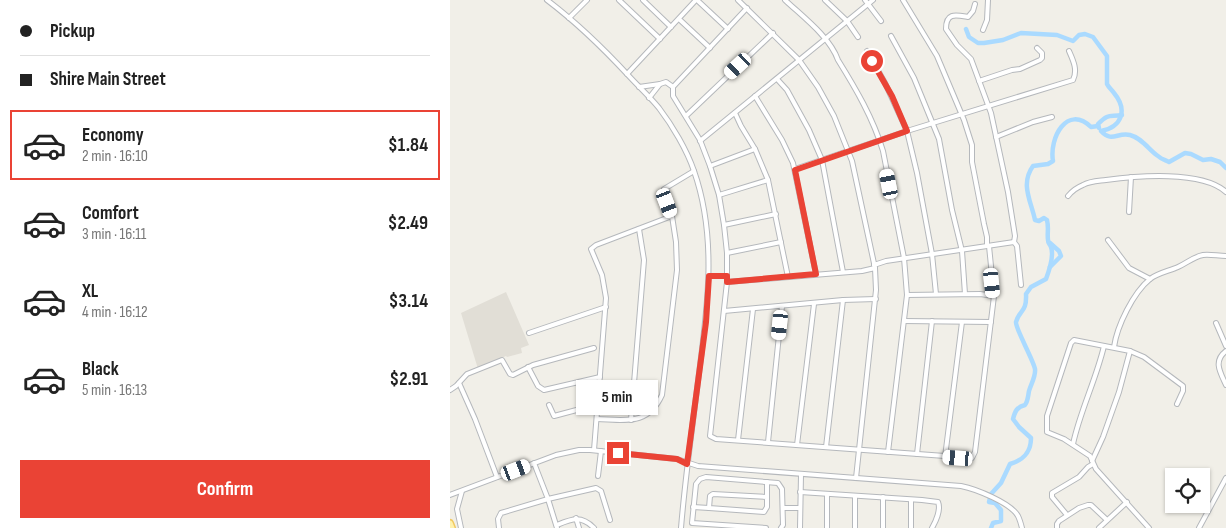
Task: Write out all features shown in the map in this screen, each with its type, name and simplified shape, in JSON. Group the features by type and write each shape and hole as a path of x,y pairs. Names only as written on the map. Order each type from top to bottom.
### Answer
{"main road":[{"path":"450,523 452,528"}],"street":[{"path":"548,0 613,58 666,119 687,153 705,209 709,244 706,322 687,464 681,528"},
{"path":"569,18 587,0"},
{"path":"619,0 660,39"},
{"path":"643,0 671,27"},
{"path":"738,0 799,60 818,86 834,116 849,151 875,266 876,299 856,478"},
{"path":"784,0 826,39 836,53 838,60 860,96 880,141 904,258 907,295 888,452"},
{"path":"825,0 847,21 858,37"},
{"path":"700,141 826,39 867,2 873,0"},
{"path":"747,8 673,87 673,96 700,141 710,166 719,195 724,224 727,282 711,437 716,439 826,448 970,458 975,454 994,296 986,231 972,162 972,145 962,114 937,56 903,0"},
{"path":"983,30 987,20 988,0"},
{"path":"628,74 694,1 728,29"},
{"path":"867,2 881,21"},
{"path":"976,4 968,17 957,14 953,15 947,22 946,27 953,40 971,59 988,107 1008,192 1021,285"},
{"path":"679,19 710,48"},
{"path":"686,116 773,33"},
{"path":"891,36 914,78 933,123 941,148 952,210 962,250 965,294"},
{"path":"979,81 1020,69 1040,60 1042,53 1037,48"},
{"path":"866,51 885,83 907,131 932,254 936,294"},
{"path":"795,170 907,131 1074,80 1075,65 1069,51"},
{"path":"777,79 787,90 809,130 822,160 844,272"},
{"path":"639,86 666,82 673,87"},
{"path":"649,98 660,84"},
{"path":"755,96 782,140 795,170 816,274"},
{"path":"735,113 755,149 768,180 788,277"},
{"path":"996,137 1033,122 1052,117"},
{"path":"710,166 755,149"},
{"path":"598,419 631,420 642,418 652,412 659,402 663,388 677,270 676,242 672,216 664,189 694,171"},
{"path":"1068,196 1084,184 1131,177 1160,176 1198,180 1216,185 1226,192"},
{"path":"1129,212 1131,177"},
{"path":"719,195 768,180"},
{"path":"724,224 776,214"},
{"path":"594,450 606,307 602,275 591,249 596,245 672,216"},
{"path":"631,420 644,260 639,229"},
{"path":"1108,240 1130,268 1150,279"},
{"path":"727,253 781,242"},
{"path":"727,282 844,272 875,266 881,262 1014,242"},
{"path":"1114,347 1115,339 1128,308 1150,279 1202,255 1226,256"},
{"path":"709,276 727,276"},
{"path":"907,295 965,294 994,296"},
{"path":"724,311 843,300 876,299"},
{"path":"826,448 843,300"},
{"path":"797,445 814,304"},
{"path":"768,442 782,306"},
{"path":"529,333 606,307"},
{"path":"738,440 753,309"},
{"path":"904,321 990,322"},
{"path":"917,454 932,321"},
{"path":"945,457 962,322"},
{"path":"1216,323 1226,346"},
{"path":"1149,528 1096,469 1088,454 1073,444 1047,432 1047,416 1073,342 1081,340 1130,351 1144,357 1182,384 1183,391 1177,404"},
{"path":"1073,444 1104,346"},
{"path":"451,390 467,374 502,360 512,375 528,368 594,348"},
{"path":"1067,515 1052,497 1052,493 1079,477 1093,462 1119,392 1130,351"},
{"path":"1226,351 1218,362 1226,385"},
{"path":"528,368 538,386 544,390 600,377"},
{"path":"459,383 498,477"},
{"path":"549,406 554,416 598,404"},
{"path":"450,495 568,452 594,450 677,459 687,464 698,466 966,487 990,497 1014,511 1019,517 1022,528"},
{"path":"598,476 600,451"},
{"path":"534,463 557,526 576,518 594,528"},
{"path":"800,475 800,528"},
{"path":"692,523 696,484 703,478 778,483 781,485 783,508 783,525 781,528"},
{"path":"1199,528 1226,478"},
{"path":"693,508 762,512 767,507 767,482"},
{"path":"499,528 498,519 501,513 591,489 599,489 604,497 610,520"},
{"path":"461,528 457,509 462,491"},
{"path":"800,492 883,497 939,503 936,521 932,528"},
{"path":"709,508 710,496 713,494 767,497"},
{"path":"827,494 827,528"},
{"path":"855,528 856,496"},
{"path":"883,497 883,528"},
{"path":"911,500 911,528"},
{"path":"1099,528 1127,502"},
{"path":"1057,528 1057,522 1088,505 1107,520"},
{"path":"783,508 800,508"},
{"path":"576,518 579,528"},
{"path":"681,522 766,528"}],"shaded area":[{"path":"506,292 529,345 521,348 522,353 506,356 478,369 461,313"}],"waterway":[{"path":"966,29 969,37 978,43 1003,40 1021,33 1057,35 1073,41 1079,35 1085,34 1093,37 1107,56 1107,84 1118,99 1122,111 1121,117 1114,126 1101,131 1112,137 1125,134 1130,135 1142,141 1159,157 1169,162 1185,153 1203,160 1211,159 1220,162 1226,168"},
{"path":"1099,128 1098,124 1107,117 1122,115"},
{"path":"991,528 993,523 1001,521 1001,510 995,503 989,502 991,494 1001,483 1010,464 1025,455 1031,443 1031,438 1013,419 1017,410 1026,403 1035,372 1034,364 1016,322 1024,308 1026,294 1031,287 1046,279 1052,259 1052,250 1048,241 1047,220 1044,218 1039,221 1035,220 1028,193 1027,179 1033,166 1048,164 1053,161 1052,152 1057,134 1067,122 1074,119 1082,121 1091,127 1098,126"},
{"path":"1050,243 1059,251 1061,256 1050,267"}],"route":[{"path":"618,453 677,459 687,464 706,322 709,276 727,276 727,282 816,274 795,170 907,131 892,96 872,61"}]}
